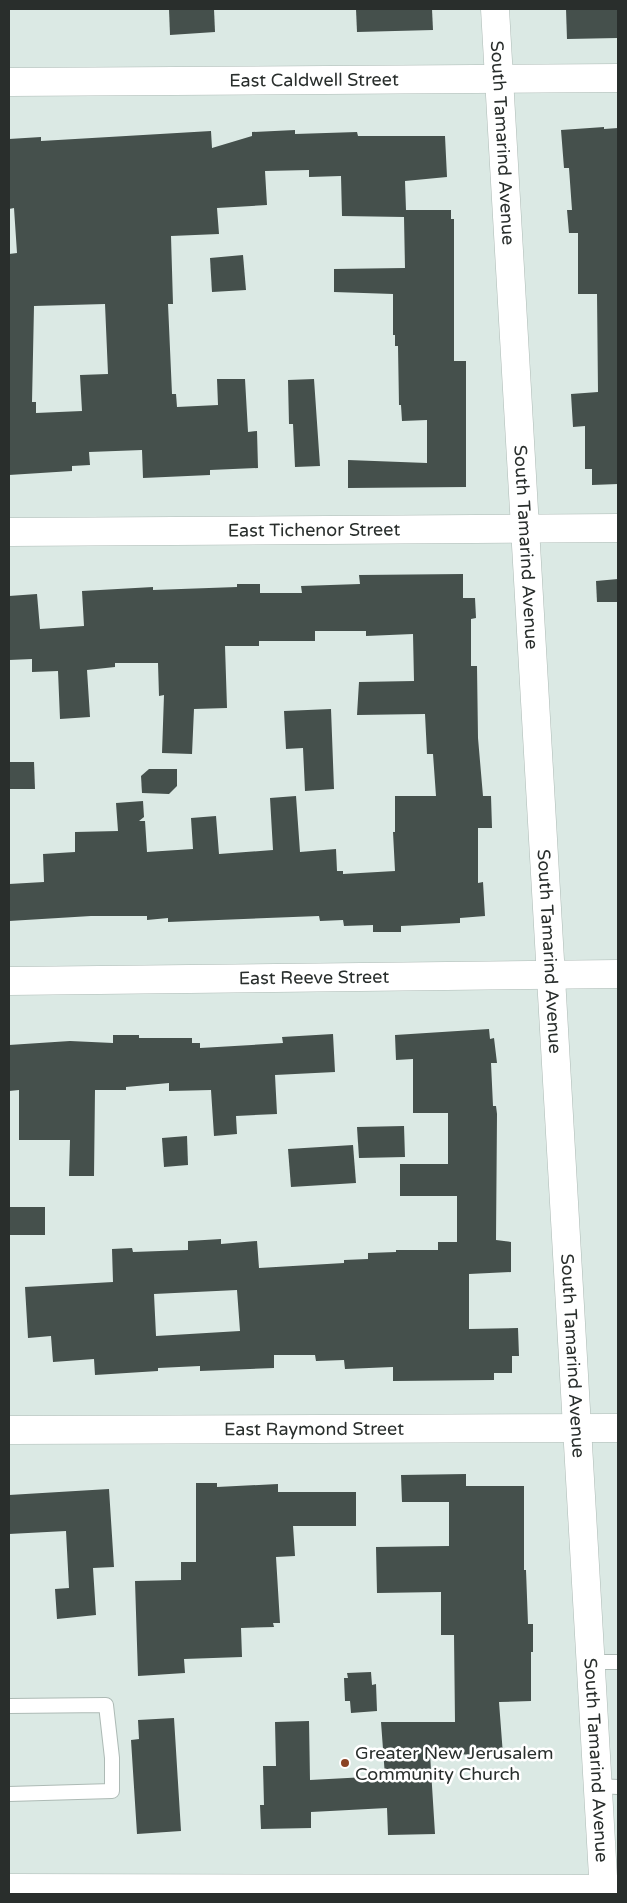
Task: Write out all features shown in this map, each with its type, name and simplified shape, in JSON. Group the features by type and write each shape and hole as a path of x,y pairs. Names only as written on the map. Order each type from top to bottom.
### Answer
{"street":[{"name":"South Tamarind Avenue","path":"495,9 590,1662 608,1786 609,1891"},
{"name":"East Caldwell Street","path":"9,82 618,78"},
{"name":"East Tichenor Street","path":"9,532 618,528"},
{"name":"East Reeve Street","path":"9,980 618,974"},
{"name":"East Raymond Street","path":"9,1430 618,1428"},
{"path":"9,1888 40,1891 201,1892 609,1891"}],"lane":[{"path":"590,1662 618,1662"},
{"path":"9,1706 106,1705 112,1758 112,1791 9,1794"}],"building":[{"path":"169,9 214,9 215,32 170,35"},
{"path":"356,9 432,9 433,30 357,32"},
{"path":"566,9 618,9 618,38 567,39"},
{"path":"604,127 604,129 618,128 618,484 592,485 592,469 585,469 585,426 573,427 571,394 598,392 597,294 578,294 578,233 569,233 567,210 572,210 569,168 564,168 561,130"},
{"path":"295,130 295,134 357,132 358,136 445,136 447,177 405,181 406,210 451,210 451,219 454,219 454,361 466,361 466,487 348,488 348,460 427,463 427,420 402,421 401,405 399,405 398,346 395,346 395,335 393,335 393,294 334,292 334,269 405,268 404,217 342,216 341,176 309,177 309,170 265,171 267,205 217,208 219,234 171,236 173,304 168,304 172,394 176,394 177,407 218,405 217,379 245,379 248,432 257,431 258,468 210,470 210,475 143,478 142,450 89,452 90,465 72,466 72,471 9,475 9,254 17,253 14,208 9,209 9,139 41,137 41,141 211,131 212,148 252,136 252,132","holes":["105,304 108,374 80,375 82,411 36,413 36,402 32,402 34,306"]},
{"path":"243,255 246,290 212,292 210,258"},
{"path":"314,379 320,466 295,467 293,424 289,424 288,380"},
{"path":"463,574 463,598 475,598 476,618 471,619 471,666 477,666 478,738 483,796 491,796 492,828 478,828 478,883 483,882 485,916 460,918 460,923 401,926 401,932 373,932 373,925 344,926 343,920 320,921 319,916 168,922 168,918 147,920 147,916 91,916 9,921 9,884 44,882 43,854 75,852 75,832 118,831 116,803 143,801 144,817 139,821 145,821 147,852 193,849 191,818 216,816 219,854 273,850 270,798 296,796 300,852 336,849 337,871 343,871 343,874 395,871 393,832 395,832 395,796 436,796 433,754 427,754 425,714 357,715 359,682 414,681 413,634 366,636 366,631 315,631 315,641 259,641 259,646 225,646 227,708 194,709 192,754 162,753 164,695 159,696 158,663 115,663 115,667 87,670 90,717 60,719 58,671 32,672 32,659 9,660 9,596 37,594 40,629 84,626 82,591 153,587 153,590 237,587 237,584 260,584 260,593 302,593 301,586 360,584 359,575"},
{"path":"618,579 618,602 597,602 596,581"},
{"path":"331,709 334,789 305,791 303,748 286,749 284,711"},
{"path":"9,762 34,762 35,789 9,789"},
{"path":"149,769 177,769 177,786 169,794 142,793 141,776"},
{"path":"489,1029 490,1039 494,1038 497,1063 491,1063 493,1106 496,1106 497,1114 496,1240 511,1242 511,1272 469,1274 469,1329 518,1328 519,1356 512,1356 512,1373 494,1373 494,1380 393,1381 393,1367 345,1369 344,1360 316,1361 315,1355 274,1355 274,1368 200,1371 200,1366 158,1368 158,1371 95,1375 94,1359 53,1362 51,1336 28,1338 25,1287 113,1282 112,1249 132,1248 133,1252 188,1250 188,1241 221,1239 221,1244 257,1241 259,1268 344,1263 344,1260 368,1259 368,1253 396,1252 396,1250 438,1250 438,1242 457,1242 457,1196 400,1196 400,1164 448,1164 448,1113 413,1113 413,1059 396,1060 395,1035","holes":["237,1290 240,1331 156,1336 154,1294"]},
{"path":"333,1034 335,1072 275,1075 277,1114 236,1116 237,1134 214,1136 211,1090 169,1091 169,1083 126,1087 126,1090 95,1090 94,1176 69,1176 70,1140 19,1140 19,1090 9,1091 9,1045 70,1041 113,1043 113,1035 139,1035 139,1038 192,1038 192,1043 200,1043 200,1048 283,1043 282,1037"},
{"path":"404,1126 405,1157 359,1158 357,1127"},
{"path":"187,1136 188,1165 164,1167 162,1138"},
{"path":"353,1145 356,1183 291,1187 288,1149"},
{"path":"9,1207 45,1207 45,1235 9,1235"},
{"path":"466,1474 466,1486 524,1486 524,1570 526,1570 528,1624 533,1624 531,1701 499,1702 503,1755 430,1754 435,1834 388,1835 387,1808 311,1812 311,1828 261,1829 260,1805 264,1805 263,1766 276,1766 275,1722 309,1721 310,1780 385,1776 381,1722 455,1722 454,1635 441,1635 441,1592 377,1593 376,1547 449,1546 449,1502 402,1502 401,1475"},
{"path":"196,1483 217,1483 217,1487 278,1484 278,1492 356,1492 356,1526 293,1526 295,1556 276,1557 280,1623 273,1623 274,1627 241,1628 242,1657 184,1659 185,1673 138,1676 135,1581 181,1580 181,1562 196,1562"},
{"path":"109,1489 114,1567 93,1568 96,1615 57,1619 55,1589 69,1588 66,1531 9,1534 9,1495"},
{"path":"371,1672 372,1685 376,1684 377,1711 351,1713 350,1701 345,1701 344,1678 348,1678 347,1673"},
{"path":"174,1718 181,1831 137,1834 131,1740 139,1739 138,1720"}],"place":[{"name":"Greater New Jerusalem Community Church","path":"345,1763"}]}
